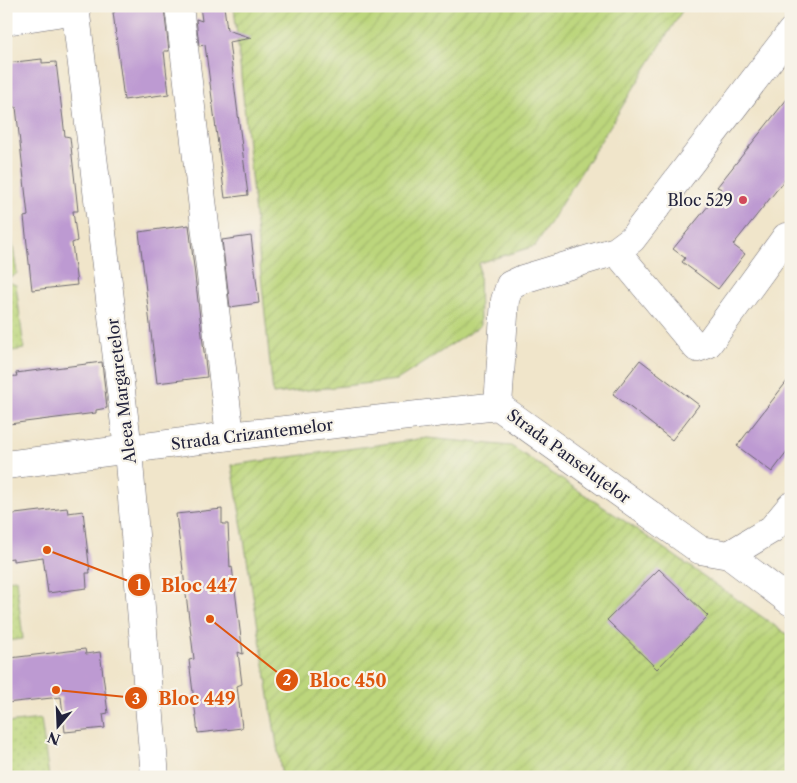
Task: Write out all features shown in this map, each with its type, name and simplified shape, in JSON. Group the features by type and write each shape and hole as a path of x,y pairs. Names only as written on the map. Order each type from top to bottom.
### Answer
{"street":[{"path":"179,6 230,436"},
{"path":"6,21 75,8"},
{"name":"Aleea Margaretelor","path":"75,8 128,450 155,777"},
{"name":"Strada Panseluțelor","path":"730,555 700,550 498,406 505,300 510,286 523,279 616,251 632,239 791,32"},
{"path":"616,251 697,348 708,344 786,237"},
{"name":"Strada Crizantemelor","path":"6,465 230,436 498,406"},
{"path":"791,506 772,529 730,555 791,602"}],"green space":[{"path":"234,6 685,6 535,246 479,263 480,326 397,380 273,394"},
{"path":"11,234 17,273 14,276 6,277 6,235"},
{"path":"6,281 16,285 24,349 6,352"},
{"path":"427,438 511,446 626,522 791,637 791,777 282,777 232,465"},
{"path":"16,579 23,639 6,641 6,580"},
{"path":"41,719 49,777 6,777 6,723"}],"building":[{"path":"115,6 164,8 169,51 164,51 169,94 124,100 113,12 115,12"},
{"path":"200,6 224,6 227,30 252,38 229,42 248,195 225,198 205,45 199,46 196,19 202,21"},
{"path":"42,59 42,63 56,62 65,136 70,137 78,211 73,211 77,241 72,243 77,285 32,290 24,217 28,216 16,107 6,108 6,63"},
{"name":"Bloc 529","path":"791,94 791,172 733,245 745,254 718,289 682,262 685,258 673,249 722,189 717,187"},
{"path":"189,225 207,377 157,383 139,232"},
{"path":"251,236 259,303 230,307 222,240"},
{"path":"640,360 699,405 672,440 613,394"},
{"path":"102,362 107,408 96,410 96,413 9,424 9,417 6,417 6,377 17,376 16,373"},
{"path":"791,376 791,447 772,472 737,446"},
{"path":"67,508 68,513 83,511 90,573 86,573 87,588 48,593 43,557 13,561 13,558 6,559 6,515"},
{"path":"222,509 222,524 228,524 230,568 232,567 243,654 238,652 242,684 237,686 242,728 198,733 189,660 194,659 176,514"},
{"path":"659,569 708,616 657,669 607,620"},
{"path":"85,649 86,654 100,652 108,713 103,714 105,728 65,732 61,697 6,703 6,661 10,661 10,658"}],"place":[{"name":"Bloc 529","path":"743,200"},
{"name":"Bloc 447","path":"47,550"},
{"name":"Bloc 450","path":"210,619"},
{"name":"Bloc 449","path":"56,690"}]}
